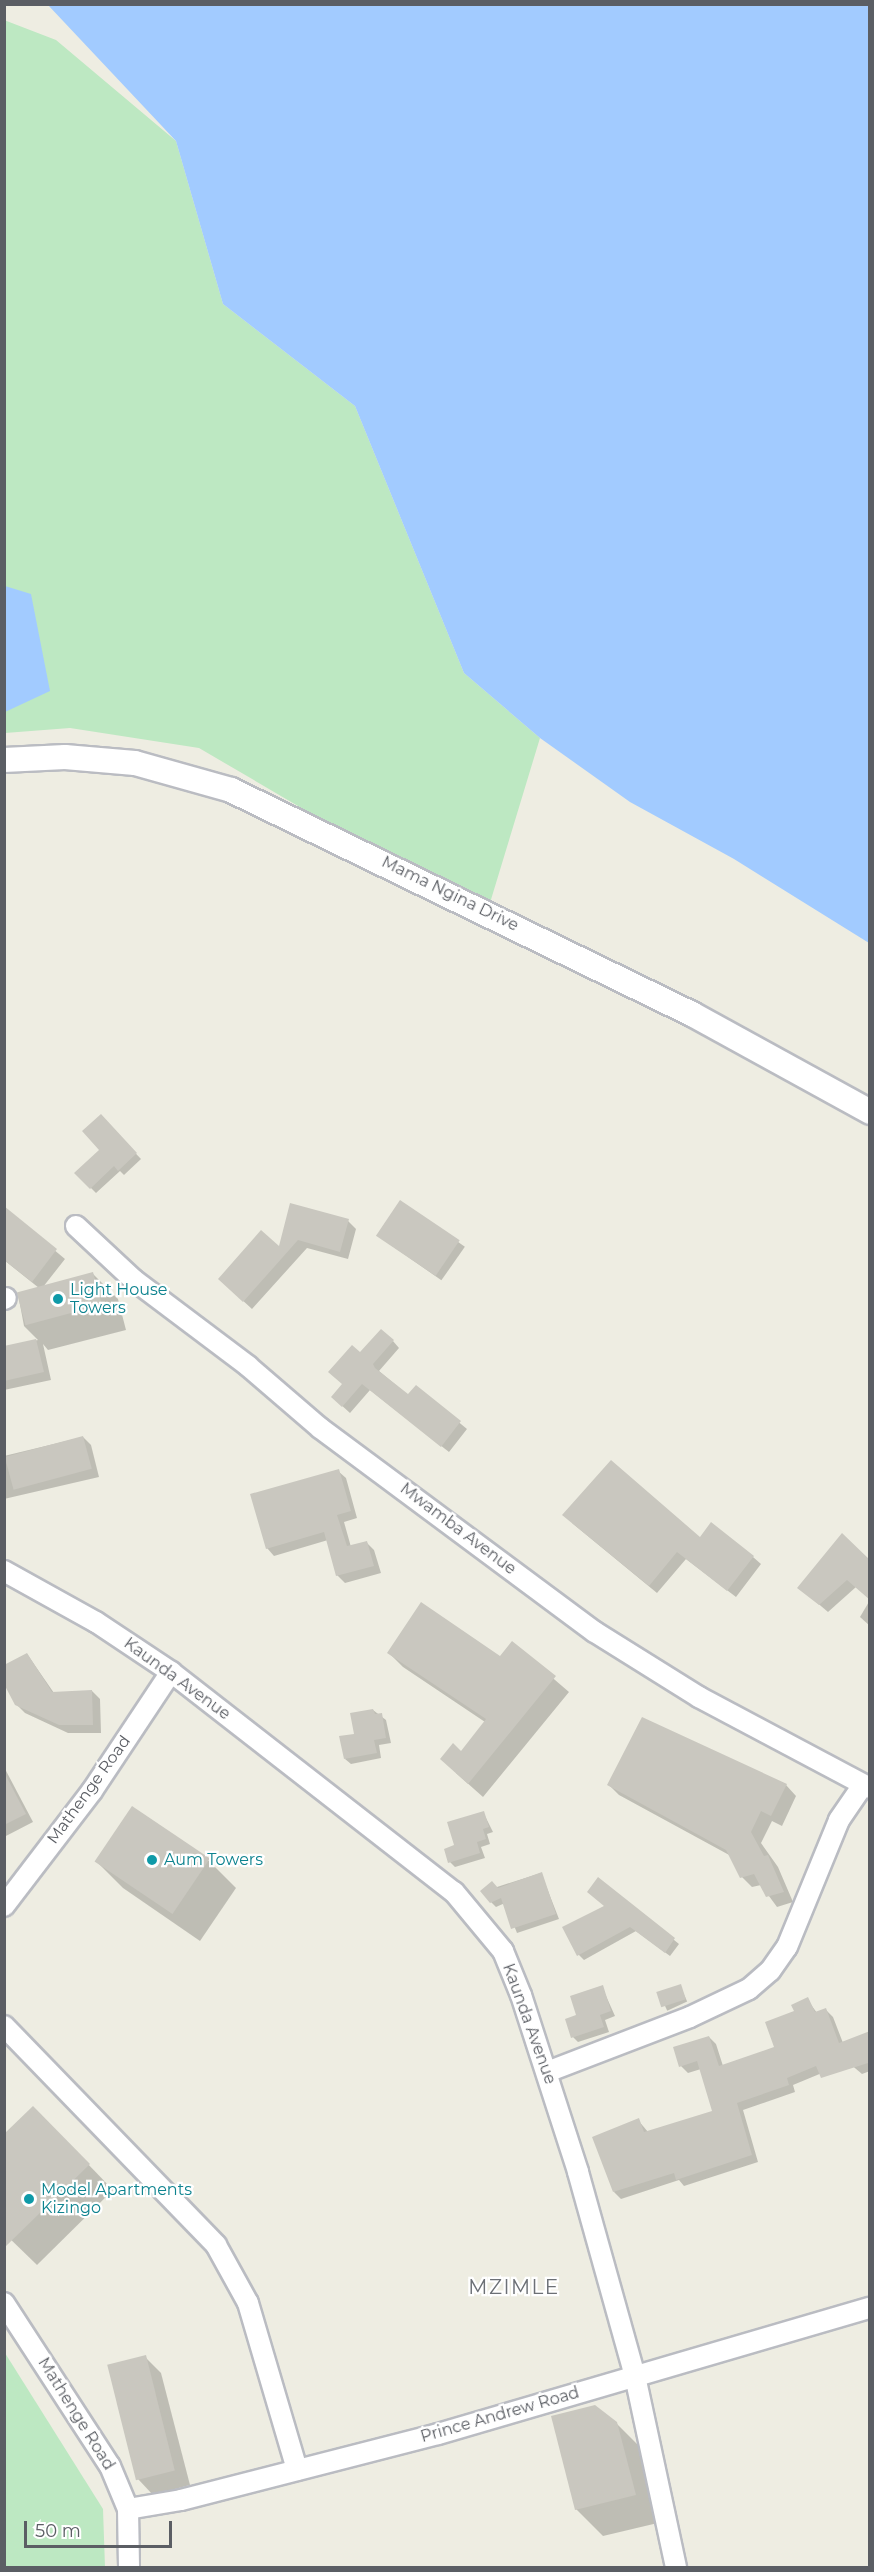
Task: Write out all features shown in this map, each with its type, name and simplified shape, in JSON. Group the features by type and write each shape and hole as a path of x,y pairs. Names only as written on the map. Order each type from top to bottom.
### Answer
{"street":[{"name":"Mama Ngina Drive","path":"4,760 65,757 135,763 231,790 692,1014 870,1112"},
{"name":"Mwamba Avenue","path":"76,1227 142,1287 248,1366 320,1428 458,1527 586,1626 699,1697 866,1786"},
{"name":"Kaunda Avenue","path":"4,1571 96,1622 171,1672 454,1892 483,1923 503,1951 547,2072 635,2376 676,2568"},
{"name":"Mathenge Road","path":"4,1906 92,1791 171,1672"},
{"path":"547,2072 690,2017 749,1989 770,1971 787,1947 839,1820 866,1786"},
{"path":"4,2026 216,2245 248,2303 297,2469"},
{"name":"Mathenge Road","path":"4,2303 110,2466 128,2509 129,2568"},
{"name":"Prince Andrew Road","path":"128,2509 182,2500 438,2434 870,2308"}],"green space":[{"path":"4,20 56,40 176,141 223,304 355,406 464,673 540,738 486,916 199,748 70,728 5,733"},
{"path":"5,2353 103,2509 105,2567 5,2567"}],"water":[{"path":"48,5 869,5 869,943 734,859 630,802 540,738 464,673 355,406 223,304 176,141"},
{"path":"5,586 31,594 50,691 5,712"}],"building":[{"path":"101,1114 137,1153 118,1171 114,1166 90,1189 74,1173 99,1150 82,1131"},
{"path":"400,1200 460,1240 436,1276 376,1236"},
{"path":"290,1203 349,1219 340,1252 298,1240 243,1302 218,1279 261,1230 279,1246"},
{"path":"4,1206 57,1249 32,1282 4,1260"},
{"name":"Light House Towers","path":"93,1272 102,1305 25,1325 17,1292"},
{"path":"381,1329 394,1340 373,1364 375,1368 408,1394 416,1385 461,1421 441,1447 362,1384 342,1407 331,1397 342,1384 328,1372 352,1345 360,1352"},
{"path":"36,1339 44,1372 4,1381 4,1346"},
{"path":"83,1436 92,1469 14,1490 5,1457"},
{"path":"611,1460 700,1537 711,1522 754,1556 727,1591 677,1552 649,1586 562,1515"},
{"path":"339,1469 351,1511 337,1515 347,1546 367,1541 374,1566 336,1576 324,1532 266,1549 250,1494"},
{"path":"842,1533 870,1560 870,1600 847,1580 819,1605 797,1588"},
{"path":"421,1602 500,1656 512,1641 556,1676 468,1784 440,1759 453,1743 461,1751 486,1719 387,1653"},
{"path":"27,1653 52,1692 92,1690 93,1725 59,1725 15,1705 4,1684 4,1665"},
{"path":"373,1709 375,1714 382,1713 386,1738 374,1740 377,1753 344,1759 339,1736 354,1734 350,1713"},
{"path":"642,1717 787,1784 771,1816 761,1811 751,1832 764,1856 768,1855 784,1892 766,1897 754,1874 740,1878 726,1850 607,1785"},
{"path":"4,1772 26,1814 4,1825"},
{"name":"Aum Towers","path":"132,1806 210,1859 172,1914 95,1862"},
{"path":"484,1811 489,1827 483,1829 486,1839 477,1842 480,1853 448,1863 444,1849 454,1845 447,1822"},
{"path":"542,1872 556,1914 511,1929 501,1898 490,1903 480,1891 492,1881 498,1888"},
{"path":"598,1877 675,1938 665,1953 630,1927 577,1956 562,1927 604,1906 587,1892"},
{"path":"681,1984 686,1999 661,2007 656,1992"},
{"path":"603,1985 611,2011 600,2015 604,2027 571,2038 565,2019 576,2015 570,1996"},
{"path":"808,1997 815,2012 826,2008 839,2043 870,2031 868,2063 821,2078 816,2066 787,2078 789,2085 737,2103 752,2155 676,2180 674,2173 613,2192 592,2137 639,2118 644,2132 712,2111 697,2061 679,2067 673,2047 709,2036 719,2066 774,2047 765,2022 794,2011 791,2005"},
{"name":"Model Apartments Kizingo","path":"33,2106 90,2164 4,2248 4,2134"},
{"path":"146,2355 175,2470 136,2480 107,2365"},
{"path":"595,2405 617,2422 636,2495 575,2510 551,2416"}],"place":[{"name":"Light House Towers","path":"58,1299"},
{"name":"Aum Towers","path":"152,1860"},
{"name":"Model Apartments Kizingo","path":"29,2199"}],"district":[{"name":"MZIMLE","path":"514,2287"}]}
